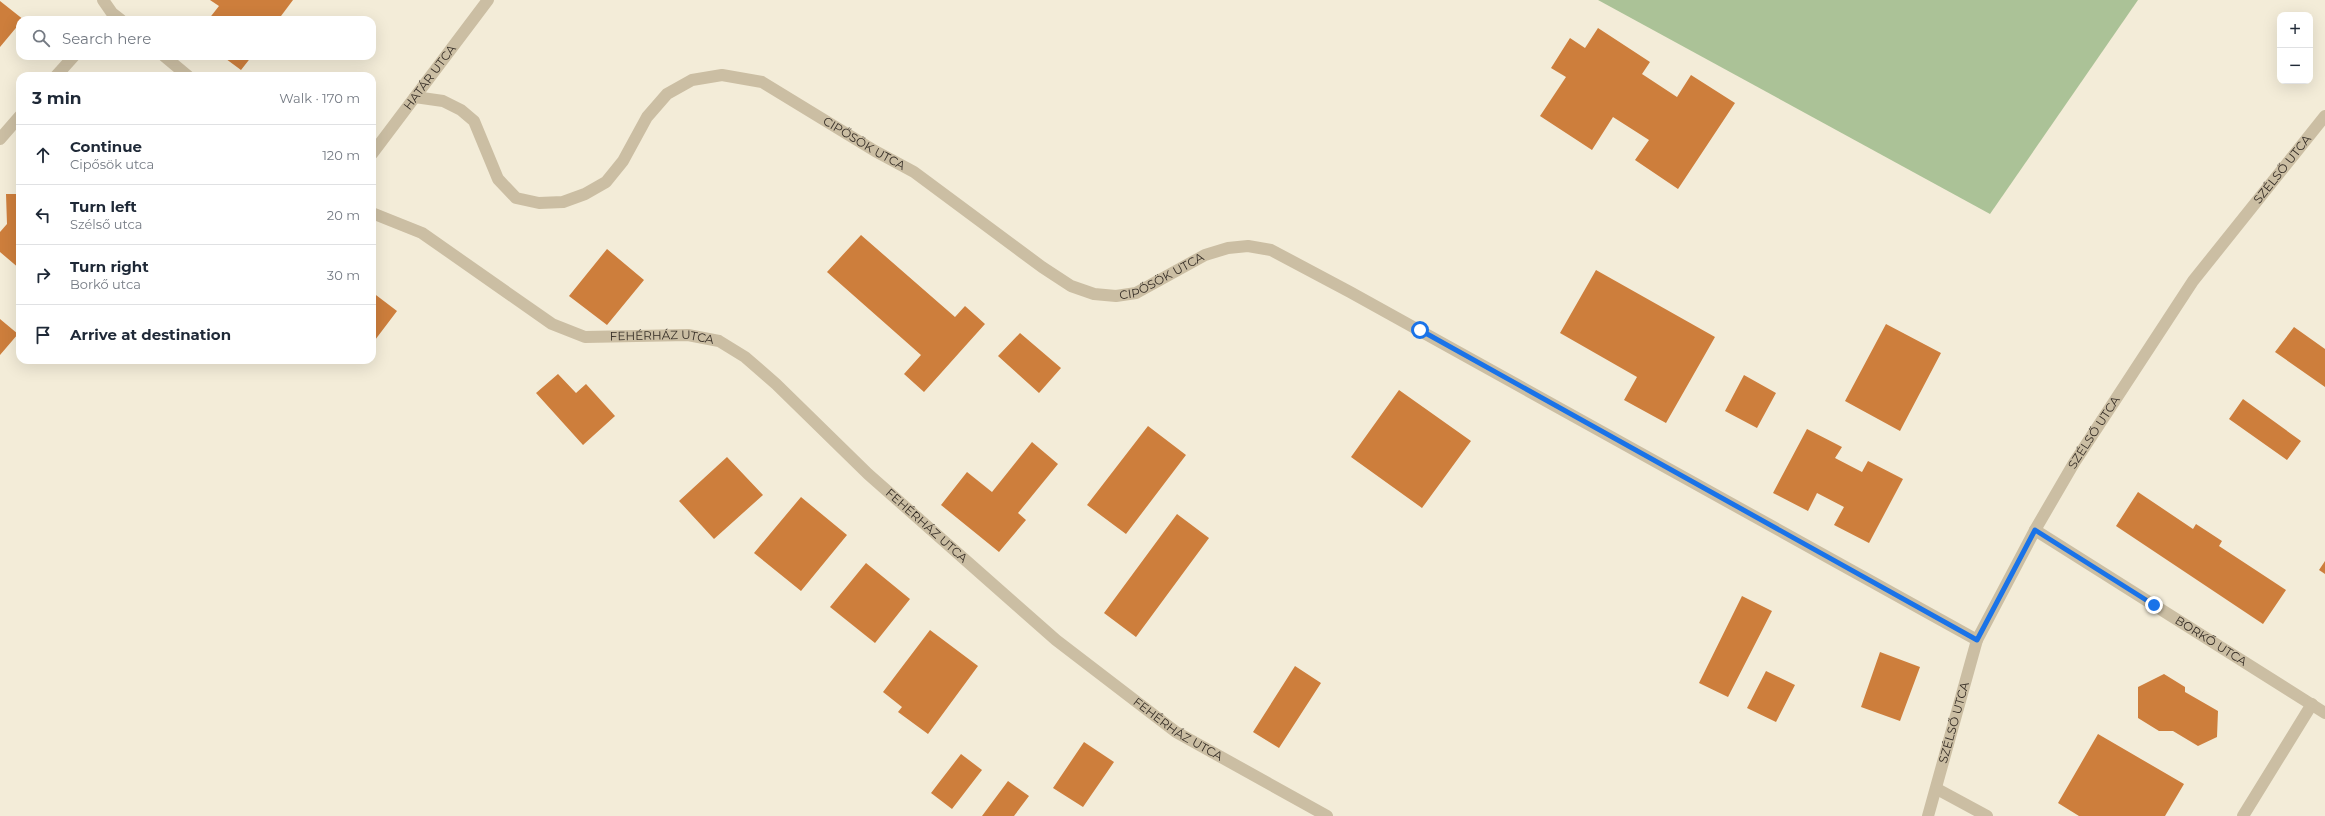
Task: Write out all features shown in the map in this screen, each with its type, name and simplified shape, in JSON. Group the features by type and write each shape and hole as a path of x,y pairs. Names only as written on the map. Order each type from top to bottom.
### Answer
{"street":[{"path":"103,0 112,16"},
{"name":"HATÁR UTCA","path":"376,149 488,0"},
{"path":"60,72 70,60"},
{"path":"169,60 183,72"},
{"name":"CIPŐSÖK UTCA","path":"415,97 443,101 461,110 474,121 498,179 516,198 539,203 563,202 585,194 606,182 623,161 647,118 667,94 692,80 722,75 762,82 868,148 914,172 1042,267 1071,286 1094,294 1116,296 1136,293 1206,255 1228,248 1248,246 1270,250 1350,292 1977,640"},
{"name":"SZÉLSŐ UTCA","path":"1928,816 1937,790 1977,640 2035,530 2074,463 2193,281 2325,116"},
{"path":"0,139 16,121"},
{"name":"FEHÉRHÁZ UTCA","path":"376,215 422,233 552,324 585,337 688,335 719,342 744,357 776,384 868,474 1056,640 1176,732 1327,816"},
{"name":"BORKŐ UTCA","path":"2035,530 2325,713"},
{"path":"2243,816 2312,704"},
{"path":"1937,790 1987,816"}],"green space":[{"path":"1598,0 2138,0 1990,214"}],"building":[{"path":"210,0 293,0 281,16 211,16 219,6"},
{"path":"0,1 19,16 16,16 16,28 0,47"},
{"path":"1598,28 1650,62 1642,74 1677,97 1691,75 1735,103 1678,189 1635,160 1649,140 1613,117 1592,150 1540,116 1566,77 1551,68 1570,38 1585,48"},
{"path":"227,60 249,60 241,70"},
{"path":"6,194 16,194 16,266 0,252 0,232 7,224"},
{"path":"861,235 955,317 965,306 985,324 924,392 904,374 921,355 827,272"},
{"path":"607,249 644,280 607,325 569,296"},
{"path":"1596,270 1715,337 1666,423 1624,400 1637,377 1560,333"},
{"path":"376,295 397,311 376,339"},
{"path":"0,319 16,332 16,336 0,355"},
{"path":"1886,324 1941,353 1900,431 1845,401"},
{"path":"2294,327 2325,349 2325,387 2275,352"},
{"path":"1020,333 1061,368 1039,393 998,356"},
{"path":"558,374 576,393 586,384 615,416 583,445 536,393"},
{"path":"1744,375 1776,393 1757,428 1725,411"},
{"path":"1399,390 1471,441 1422,508 1351,457"},
{"path":"2243,399 2301,441 2287,460 2229,419"},
{"path":"1148,426 1186,455 1126,534 1087,505"},
{"path":"1807,429 1842,447 1835,458 1862,472 1868,461 1903,479 1869,543 1834,525 1844,507 1817,493 1808,511 1773,493"},
{"path":"1032,442 1058,464 1018,513 1026,520 999,552 941,505 967,472 992,492"},
{"path":"727,457 763,495 714,539 679,501"},
{"path":"2138,492 2193,529 2196,524 2222,541 2219,546 2286,590 2263,624 2116,526"},
{"path":"801,497 847,535 801,591 754,553"},
{"path":"1177,514 1209,538 1136,637 1104,613"},
{"path":"2325,561 2325,574 2319,570"},
{"path":"866,563 910,599 875,643 830,607"},
{"path":"1742,596 1772,611 1728,697 1699,683"},
{"path":"930,630 978,666 928,734 898,712 902,707 883,692"},
{"path":"1880,652 1920,667 1900,721 1861,707"},
{"path":"1295,666 1321,683 1279,748 1253,732"},
{"path":"1766,671 1795,685 1776,722 1747,708"},
{"path":"2164,674 2185,687 2185,692 2218,711 2217,737 2198,746 2173,731 2159,731 2138,718 2138,687"},
{"path":"2098,734 2184,784 2165,816 2079,816 2058,803"},
{"path":"1084,742 1114,762 1083,807 1053,788"},
{"path":"961,754 982,770 952,809 931,793"},
{"path":"1008,781 1029,796 1014,816 982,816"}],"route":[{"path":"1420,330 1977,640 2035,530 2154,605"}]}
